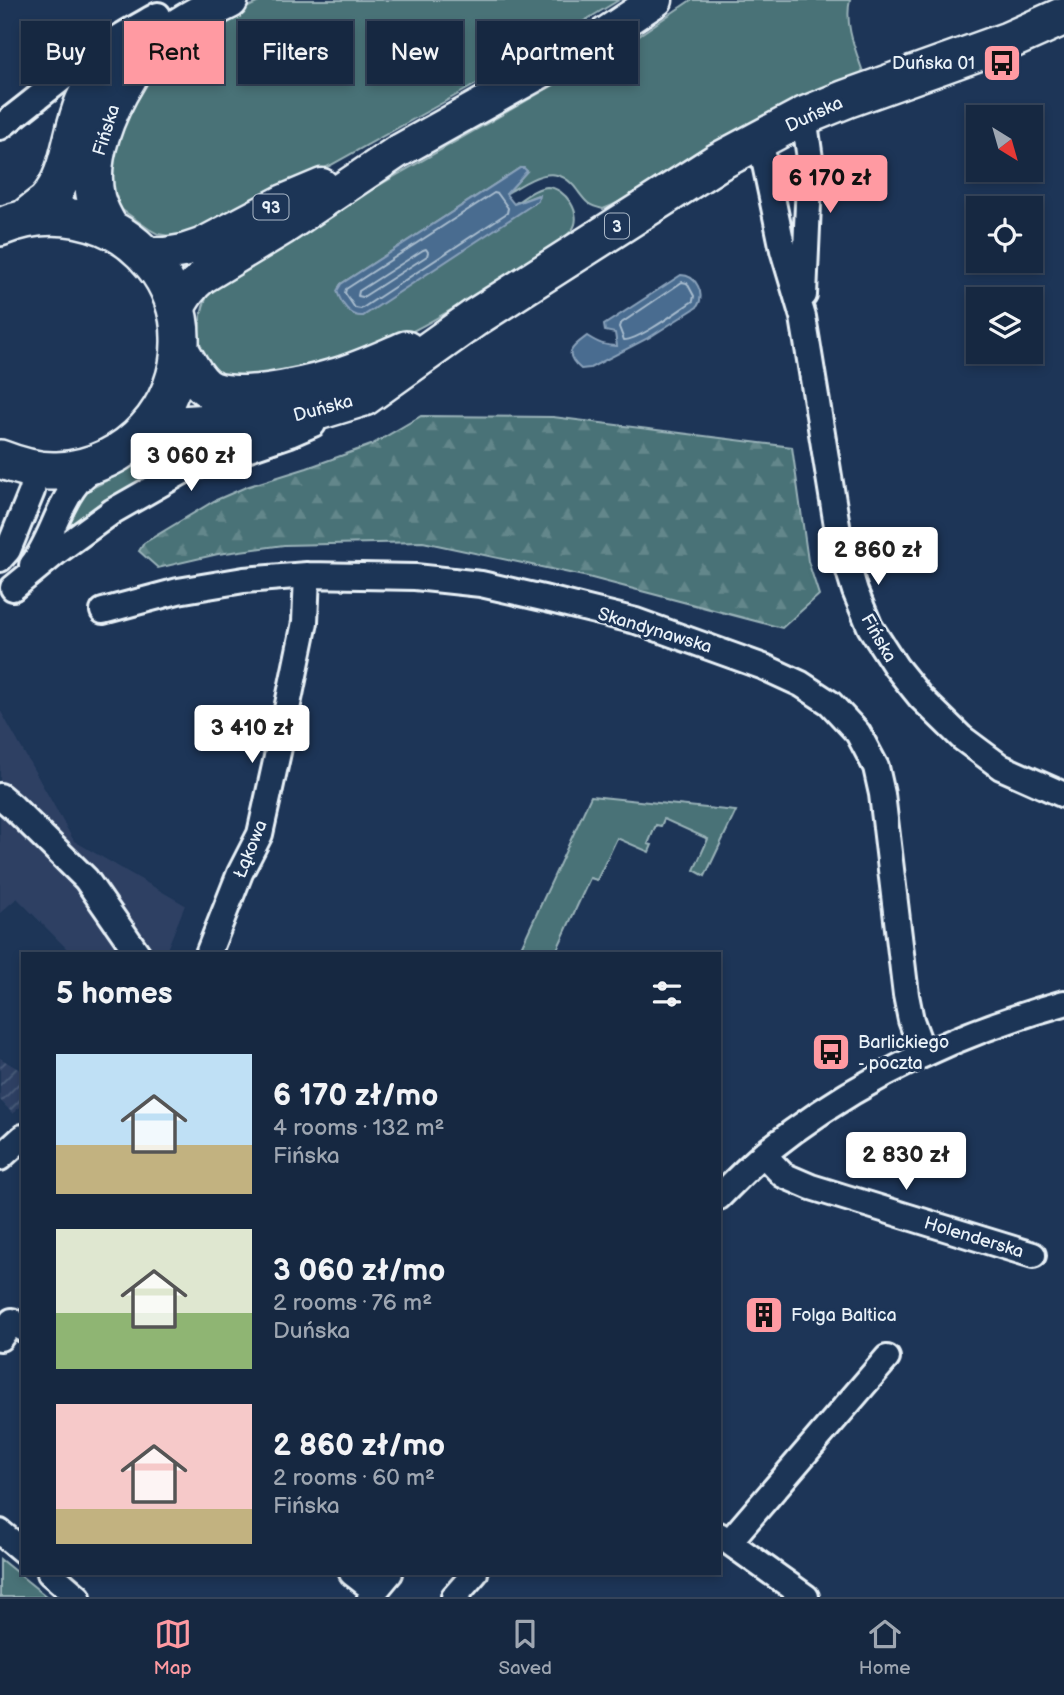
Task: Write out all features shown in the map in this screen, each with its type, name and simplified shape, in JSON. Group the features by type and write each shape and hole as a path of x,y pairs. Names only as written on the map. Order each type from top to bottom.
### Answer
{"highway":[{"name":"Fińska","path":"110,229 96,198 94,176 103,127 118,93 138,60 146,53 188,20 229,0"},
{"name":"Fińska","path":"12,223 46,202 58,185 76,121 98,76 133,35 173,8"},
{"name":"Duńska","path":"145,432 179,425 278,419 364,397 476,317 697,175 804,116 1008,41 1064,16"},
{"name":"3","path":"0,459 34,470 57,471 100,462 124,449 145,432 159,415 170,395 181,352 177,310 169,290 159,271 145,254 128,240 90,221 68,216 46,215 12,223"},
{"name":"Duńska","path":"181,352 206,388 220,393 252,395 335,378 377,363 476,317"}],"main road":[{"name":"93","path":"177,310 195,283 203,277 284,228 397,152 587,46 656,0"},
{"name":"93","path":"145,254 165,254 201,245 284,201 397,152"}],"street":[{"path":"0,127 114,41 173,8"},
{"name":"Fińska","path":"803,317 810,159 804,116"},
{"name":"Fińska","path":"760,140 783,250 803,317 839,538 855,592 870,627 896,667 921,698 961,738 1001,767 1064,796"},
{"path":"6,593 90,526 135,497 185,470 328,418 364,397"},
{"path":"6,593 36,559 77,483 100,462"},
{"path":"0,559 8,550 32,491 34,470"},
{"name":"Skandynawska","path":"103,611 178,591 244,580 307,575 415,577 481,584 636,621 752,662 801,684 830,703 858,733 876,767 882,794 906,995 911,1020 923,1054"},
{"name":"Łąkowa","path":"209,952 240,873 260,834 305,622 307,575"},
{"path":"0,796 86,879 137,952"},
{"path":"721,1195 763,1154 814,1116 869,1082 923,1054 1020,1015 1064,1003"},
{"path":"0,1158 21,1140"},
{"name":"Holenderska","path":"763,1154 783,1175 811,1187 1033,1255"},
{"path":"0,1338 12,1321 21,1328"},
{"path":"806,1597 724,1539 887,1358"},
{"path":"0,1532 21,1549"},
{"path":"52,1575 78,1597"},
{"path":"356,1575 379,1587"},
{"path":"454,1597 473,1575"}],"shaded area":[{"path":"0,710 74,841 185,905 166,952 70,952 17,898 0,913"},
{"path":"0,1058 21,1071 21,1105 13,1114 0,1100"}],"green space":[{"path":"263,0 619,0 584,21 477,21 477,84 331,165 180,238 158,234 114,204 104,169 108,145 141,84 224,84 224,21 220,21"},
{"path":"691,0 850,0 850,28 864,75 722,137 654,181 603,209 587,202 569,181 552,174 534,178 507,193 527,171 520,168 339,287 354,315 363,316 538,195 514,204 534,191 547,187 554,188 566,197 576,217 572,230 551,247 425,324 330,370 224,378 211,367 201,348 199,326 212,286 336,210 555,84 638,84 638,36"},
{"path":"421,416 553,417 792,447 808,561 819,595 782,628 588,577 423,542 284,545 218,554 158,568 139,551 144,543 214,501 246,487 371,445"},
{"path":"244,436 67,533 62,532 73,505 86,491 124,472 161,445"},
{"path":"591,796 736,811 705,876 694,870 708,839 664,819 661,826 656,825 648,844 652,845 649,852 617,838 597,880 590,878 556,952 519,952"},
{"path":"0,1559 47,1597 0,1597"}],"water":[{"path":"520,168 527,171 506,194 514,204 539,195 538,201 363,316 354,314 347,308 337,291 341,284"},
{"path":"681,275 691,278 698,286 700,302 697,307 650,337 590,368 581,369 575,363 571,351 587,336 602,344 617,346 615,333 605,331 604,325"}],"place":[{"name":"Duńska 01","path":"1002,63"},
{"name":"Barlickiego - poczta","path":"831,1052"},
{"name":"Folga Baltica","path":"764,1315"}]}
